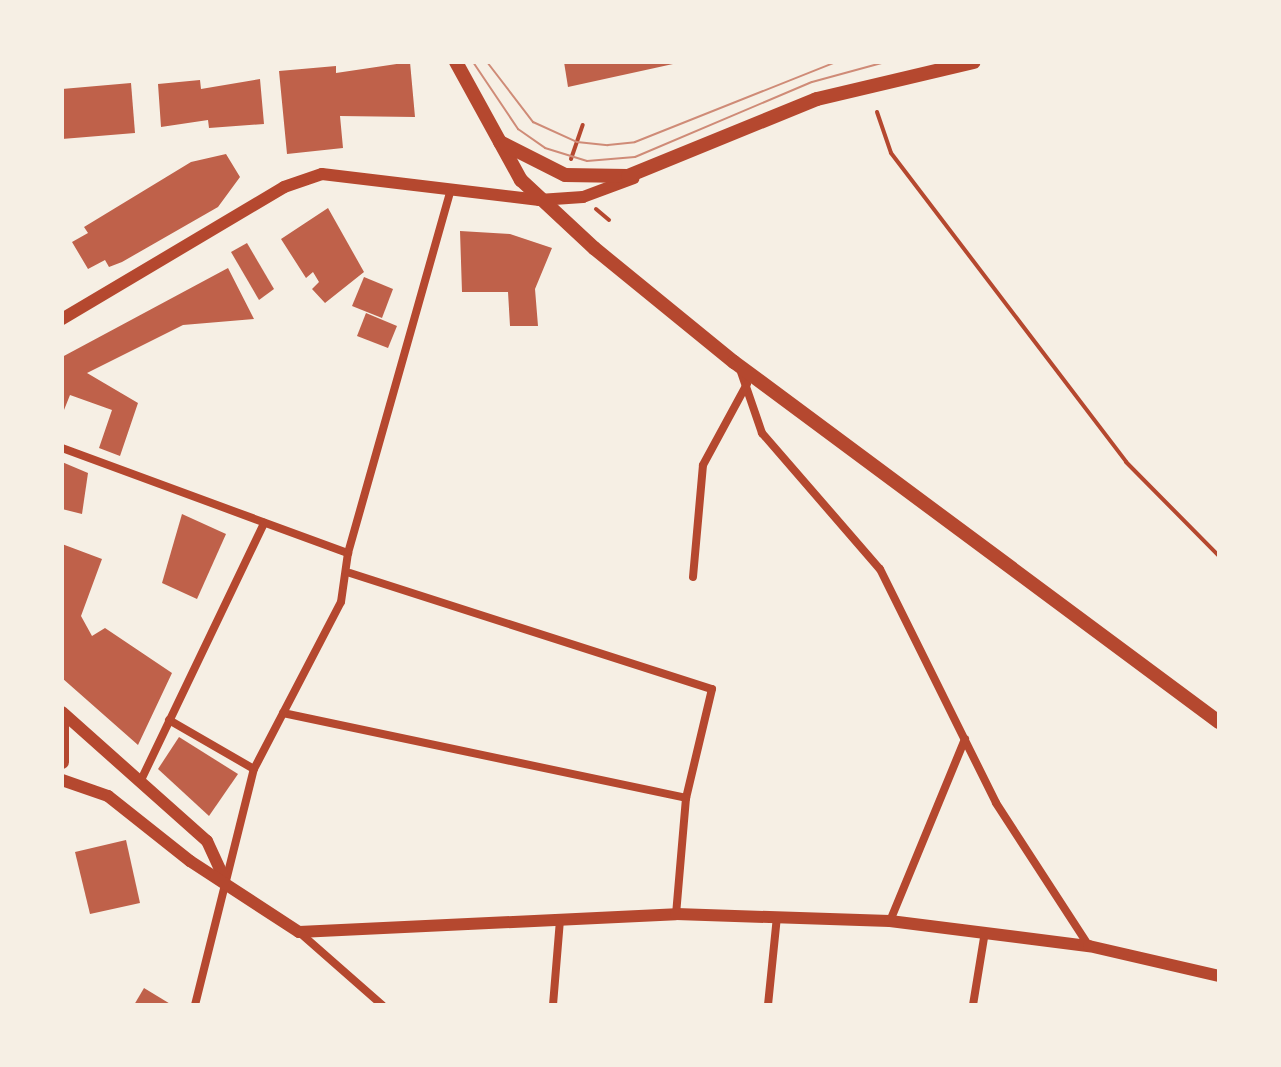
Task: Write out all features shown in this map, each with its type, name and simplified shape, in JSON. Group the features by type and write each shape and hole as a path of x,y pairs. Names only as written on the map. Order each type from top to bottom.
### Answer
{"main road":[{"path":"456,62 497,139 539,200 734,362 1219,722"},
{"path":"497,139 565,175 605,179 658,169 817,99 974,62"},
{"path":"62,714 62,762"}],"street":[{"path":"62,319 302,179 343,172 539,200 583,197 658,169"},
{"path":"195,1005 224,878 254,769 350,573 348,553 390,425 451,189"},
{"path":"734,362 748,383 770,445 880,569 996,803 1089,946"},
{"path":"693,577 703,465 748,383"},
{"path":"62,448 348,553"},
{"path":"142,778 264,523"},
{"path":"350,573 712,689 686,798 676,914"},
{"path":"283,713 686,798"},
{"path":"62,714 142,778 207,841 224,878"},
{"path":"169,720 254,769"},
{"path":"890,921 965,739"},
{"path":"62,780 108,796 190,861 224,878 299,932 382,1005"},
{"path":"299,932 676,914 890,921 1089,946 1219,976"},
{"path":"768,1005 777,917"},
{"path":"553,1005 560,920"},
{"path":"973,1005 985,932"}],"path":[{"path":"877,112 891,153 1126,462 1219,556"},
{"path":"565,175 583,125"}],"building":[{"path":"410,62 415,117 340,116 343,148 287,154 279,71 336,66 336,73"},
{"path":"564,62 673,62 673,64 568,87"},
{"path":"260,79 264,124 209,128 208,120 161,127 158,84 200,80 201,89"},
{"path":"131,83 135,133 62,139 62,89"},
{"path":"226,154 240,177 218,207 122,262 109,267 105,260 88,269 72,242 88,233 84,227 191,162"},
{"path":"328,208 364,272 325,303 312,289 319,282 313,272 306,278 281,239"},
{"path":"460,231 510,234 552,248 535,289 538,326 510,326 508,292 462,292"},
{"path":"247,243 274,289 259,300 231,252"},
{"path":"228,268 254,319 183,325 87,373 138,403 120,456 99,448 112,410 70,395 62,415 62,357"},
{"path":"364,277 393,289 382,318 352,306"},
{"path":"366,313 397,326 388,348 357,336"},
{"path":"62,462 88,473 82,514 62,509"},
{"path":"182,514 226,534 197,599 162,583"},
{"path":"62,544 102,559 81,616 92,636 105,628 172,673 138,745 62,678"},
{"path":"179,737 238,774 209,816 158,769"},
{"path":"126,840 140,903 90,914 75,852"},
{"path":"144,988 172,1005 134,1005"}],"tram line":[{"path":"473,62 518,129 545,148 587,161 635,157 812,82 885,62"},
{"path":"487,62 533,122 577,142 608,145 635,142 836,62"}]}
